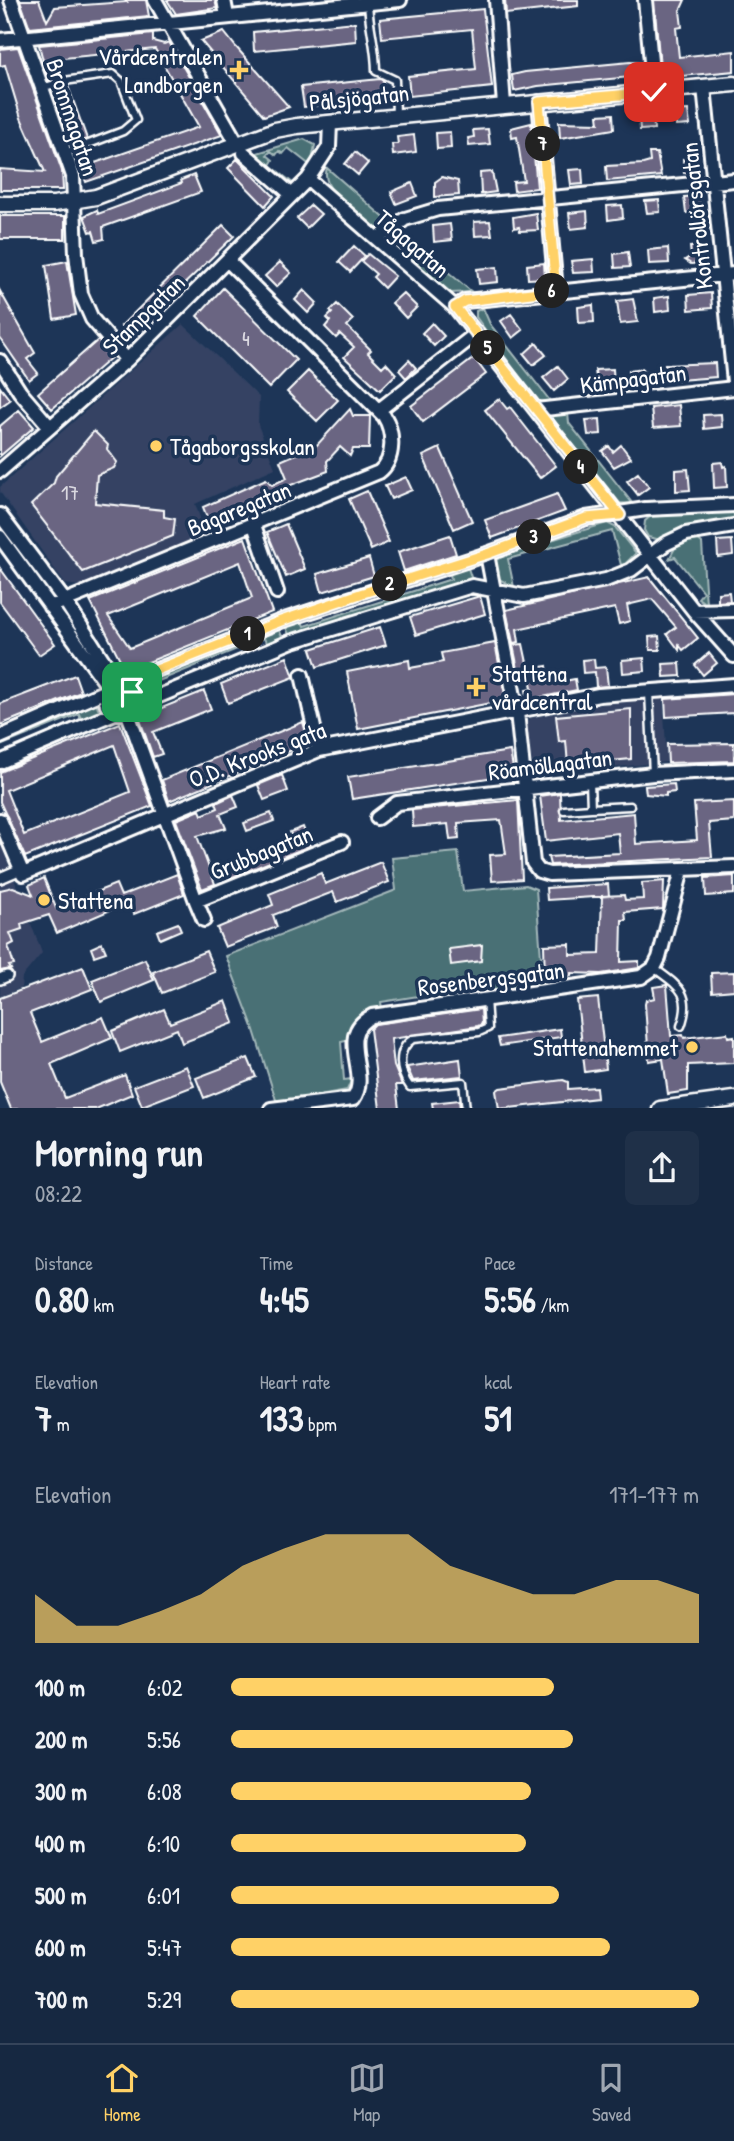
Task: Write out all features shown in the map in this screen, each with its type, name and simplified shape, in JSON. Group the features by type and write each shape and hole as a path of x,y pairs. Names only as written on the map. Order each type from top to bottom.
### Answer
{"street":[{"name":"Brommagatan","path":"11,0 73,176 76,201 75,254 81,294 92,319 127,360"},
{"path":"155,0 241,149 292,195"},
{"path":"224,0 227,16"},
{"path":"0,40 167,21 400,0"},
{"path":"496,0 505,105"},
{"path":"645,0 654,92"},
{"name":"Pålsjögatan","path":"0,204 76,201 241,149 275,130 734,84"},
{"name":"Kontrollörsgatan","path":"704,87 729,274 734,382"},
{"path":"539,102 556,290"},
{"path":"308,179 328,147 330,123"},
{"name":"Stampgatan","path":"0,471 127,360 308,179"},
{"name":"Tågagatan","path":"308,179 455,307 650,556 734,656"},
{"path":"377,239 394,225 423,212 734,180"},
{"path":"228,261 379,410 477,333"},
{"path":"455,307 465,301 556,290 729,274"},
{"path":"0,360 20,392 50,427"},
{"name":"Kämpagatan","path":"536,411 734,388"},
{"name":"Bagaregatan","path":"50,607 254,526 383,469 390,457 391,438 388,422 379,410"},
{"path":"0,737 114,687 281,621 487,554 586,518 646,509 734,505"},
{"path":"0,515 65,601 114,687"},
{"path":"254,526 277,592"},
{"path":"0,762 290,642 472,586 524,596 606,580 631,570 665,544 686,534 734,526"},
{"path":"0,537 50,607 114,687 132,692 134,699 125,710"},
{"path":"487,554 517,712 533,863 540,872 549,874 734,867"},
{"path":"694,611 734,610"},
{"path":"302,676 319,750"},
{"name":"O.D. Krooks gata","path":"22,872 319,750 599,695 734,685"},
{"path":"114,687 107,704 125,710"},
{"name":"Grubbagatan","path":"125,710 204,920"},
{"name":"Röamöllagatan","path":"377,818 397,803 653,774 734,771"},
{"path":"0,820 22,872 0,878"},
{"name":"Grubbagatan","path":"196,901 342,842"},
{"path":"654,968 667,936 682,870"},
{"name":"Rosenbergsgatan","path":"271,1108 351,1101 358,1085 354,1035 365,1019 379,1014 624,982 641,977 654,968"},
{"path":"660,1108 734,1099"}],"lane":[{"path":"368,3 370,34 376,46 376,71 395,80 396,116"},
{"path":"42,88 64,81 113,74 121,81 136,120 123,131 65,153"},
{"path":"649,692 653,774"},
{"path":"590,780 591,808"},
{"path":"564,810 630,806"},
{"path":"654,968 677,985 686,997 687,1010 681,1026"},
{"path":"466,1108 463,1082 410,1087 404,1079 401,1052 405,1044 413,1039 479,1032 488,1028 486,999"}],"shaded area":[{"name":"Tågaborgsskolan","path":"183,324 259,397 258,425 275,468 195,504 206,534 80,586 65,584 0,492 0,487"},
{"path":"663,698 667,762 542,775 533,770 527,725 530,718 620,701"},
{"path":"0,842 42,953 22,977 21,988 0,997"}],"green space":[{"path":"304,139 315,145 311,166 288,148 283,154 279,151 276,155 271,151 267,155 273,160 270,165 294,184 290,187 254,154"},
{"path":"327,168 389,222 383,228 376,228 342,201 329,185"},
{"path":"399,231 472,292 450,293 392,243 393,236"},
{"path":"483,308 490,324 551,402 537,401 476,317 476,311"},
{"path":"557,413 568,413 569,423 633,504 620,503 552,418"},
{"path":"734,509 734,520 696,525 661,540 648,537 644,530 645,521 652,515"},
{"path":"607,523 615,527 636,553 625,564 621,565 612,531 508,559 514,587 497,578 494,562 498,556"},
{"path":"696,538 702,543 706,604 698,598 703,592 675,557 669,559 675,548"},
{"path":"466,562 472,580 291,639 284,623 300,617 304,626 451,579 449,569"},
{"path":"278,626 284,642 268,648 264,638 156,682 159,692 147,697 140,681"},
{"path":"121,690 127,693 130,699 127,705 121,708 115,705 112,699 115,693"},
{"path":"95,700 101,716 83,723 79,714 0,746 0,739"},
{"path":"458,852 463,891 526,885 536,889 543,985 494,992 492,984 381,1002 382,1009 350,1040 341,1042 344,1080 352,1079 347,1090 281,1102 276,1100 253,1027 226,956 396,890 392,858"}],"building":[{"path":"20,0 39,0 47,21 55,7 127,2 125,0 146,0 149,16 30,28"},
{"path":"167,0 215,0 217,8 176,14"},
{"path":"505,0 578,0 578,6 506,14"},
{"path":"654,0 685,0 680,11 682,27 676,28 679,57 734,51 734,71 661,78"},
{"path":"483,9 492,87 410,96 408,76 476,69 472,29 382,38 380,19"},
{"path":"355,22 356,41 254,51 253,32"},
{"path":"224,32 289,107 264,116 201,41"},
{"path":"153,34 153,41 164,44 169,42 222,135 86,182 76,155 87,151 92,164 199,127 155,49 53,59 59,77 48,80 39,45"},
{"path":"18,47 62,171 63,190 0,190 0,169 45,172 21,118 5,65 0,66 0,49"},
{"path":"642,63 644,79 631,80 630,77 514,91 512,75"},
{"path":"380,79 383,81 385,98 304,107 301,87"},
{"path":"68,86 87,139 73,144 54,90"},
{"path":"688,110 690,125 676,126 675,111"},
{"path":"613,114 614,129 560,138 559,122 599,123 598,115"},
{"path":"653,115 654,129 640,130 639,116"},
{"path":"531,123 537,188 514,191 513,182 524,181 517,137 512,138 511,128"},
{"path":"488,129 490,144 469,146 468,138 474,137 473,130"},
{"path":"450,132 451,148 437,149 436,133"},
{"path":"414,135 416,152 393,155 392,144 398,144 397,137"},
{"path":"355,152 368,163 358,175 345,164"},
{"path":"649,153 657,153 661,176 607,181 606,166 650,162"},
{"path":"698,158 699,172 684,173 683,159"},
{"path":"237,159 274,196 265,206 228,168"},
{"path":"582,169 583,184 571,185 569,170"},
{"path":"492,172 496,192 481,194 480,173"},
{"path":"194,175 201,192 103,227 104,239 96,241 93,231 90,232 84,216 97,210 98,214 182,183 181,180"},
{"path":"442,177 458,181 459,195 435,197 435,182"},
{"path":"412,183 417,196 396,204 391,192"},
{"path":"700,196 702,212 686,213 684,197"},
{"path":"659,200 660,212 647,213 645,201"},
{"path":"311,205 321,214 307,228 297,218"},
{"path":"622,205 623,218 608,220 607,206"},
{"path":"587,211 588,227 571,229 569,213"},
{"path":"536,213 538,230 520,231 519,227 514,228 513,217"},
{"path":"708,213 710,228 699,229 698,214"},
{"path":"0,216 65,216 65,239 0,239"},
{"path":"490,221 492,235 475,236 474,222"},
{"path":"450,224 452,240 434,242 433,226"},
{"path":"223,225 234,236 141,326 143,329 133,338 121,326"},
{"path":"354,246 365,256 350,272 339,262"},
{"path":"706,246 708,262 691,264 685,260 691,256 690,247"},
{"path":"668,248 669,263 649,264 648,250"},
{"path":"628,252 630,267 615,268 614,254"},
{"path":"368,254 395,276 384,288 373,277 376,274 361,261"},
{"path":"593,259 594,272 573,273 571,261"},
{"path":"67,261 76,315 54,319 46,265"},
{"path":"280,262 291,273 276,287 265,276"},
{"path":"544,263 545,278 528,279 527,265"},
{"path":"497,267 498,282 479,284 477,269"},
{"path":"223,288 296,360 269,388 197,316"},
{"path":"304,290 317,303 308,313 295,300"},
{"path":"0,291 35,353 27,359 38,373 29,380 0,338"},
{"path":"403,293 417,307 406,318 392,303"},
{"path":"711,293 712,308 689,310 688,295"},
{"path":"669,296 670,310 655,312 654,298"},
{"path":"633,299 638,322 620,324 617,301"},
{"path":"337,304 353,320 347,326 371,350 368,353 382,367 386,363 396,374 380,390 344,357 354,347 340,334 336,338 325,327 330,321 327,318 332,313 330,311"},
{"path":"593,305 594,322 579,323 578,307"},
{"path":"511,314 523,330 513,338 501,321"},
{"path":"432,323 444,336 434,346 422,333"},
{"path":"98,340 112,357 52,409 38,393"},
{"path":"536,343 546,355 533,365 524,354"},
{"path":"474,358 486,374 423,422 411,406"},
{"path":"409,360 416,368 406,378 399,370"},
{"path":"715,363 716,377 629,384 628,371 642,369 643,373 666,370 665,365"},
{"path":"558,366 568,379 554,391 543,378"},
{"path":"613,369 614,384 597,386 595,370"},
{"path":"308,371 338,400 317,421 287,392"},
{"path":"0,387 10,400 0,407"},
{"path":"499,399 507,409 510,407 556,466 540,478 485,410"},
{"path":"679,405 681,426 653,428 651,408"},
{"path":"350,409 353,416 370,416 369,449 353,449 350,456 340,447 327,461 328,471 275,491 274,488 275,492 259,500 260,502 209,522 203,507 266,479 272,485 287,478 280,461 317,445"},
{"path":"19,410 34,427 0,456 0,426"},
{"path":"721,414 722,427 704,429 703,415"},
{"path":"600,419 601,434 588,435 586,420"},
{"path":"94,431 108,445 107,449 117,462 114,468 97,475 95,503 164,510 164,517 175,519 173,536 83,572 31,505 54,483 56,476"},
{"path":"621,445 631,458 614,467 602,451 609,446 613,452"},
{"path":"440,448 472,521 454,529 423,456"},
{"path":"722,462 723,467 726,466 727,487 714,488 713,463"},
{"path":"688,469 690,490 676,491 676,470"},
{"path":"638,473 649,487 638,495 627,481"},
{"path":"406,477 412,490 391,499 385,486"},
{"path":"367,491 389,542 371,550 349,499"},
{"path":"557,494 565,511 492,538 485,520"},
{"path":"286,524 305,569 286,577 267,532"},
{"path":"450,535 456,554 404,571 398,552"},
{"path":"245,538 272,612 126,671 90,601","holes":["240,562 252,598 130,648 108,616"]},
{"path":"732,540 733,555 718,557 717,541"},
{"path":"369,558 374,576 322,592 317,574"},
{"path":"0,568 55,644 39,655 0,602"},
{"path":"649,577 698,638 683,650 679,645 679,650 667,634 676,627 652,599 627,605 630,621 619,624 615,608 517,629 519,642 513,643 506,610"},
{"path":"729,592 730,601 718,602 718,593"},
{"path":"480,596 485,614 416,635 410,617"},
{"path":"380,627 386,645 317,667 311,649"},
{"path":"659,636 660,650 650,650 649,637"},
{"name":"Stattena vårdcentral","path":"495,643 506,700 358,729 347,672 409,660 410,668 443,662 441,653"},
{"path":"523,644 529,672 519,674 513,645"},
{"path":"709,653 717,663 703,675 695,665"},
{"path":"287,657 294,677 228,703 221,684"},
{"path":"644,658 645,671 623,673 622,660"},
{"path":"594,659 595,668 606,667 608,686 596,687 595,672 583,673 582,660"},
{"path":"680,663 681,676 664,677 663,664"},
{"path":"547,666 549,684 575,679 577,690 528,700 526,690 532,689 529,669"},
{"path":"75,675 81,692 0,725 0,704"},
{"path":"204,691 211,709 153,732 162,754 153,757 139,717"},
{"path":"734,694 734,713 666,717 665,699"},
{"path":"631,709 631,759 568,765 566,741 559,742 556,716"},
{"path":"303,722 309,743 169,801 162,780"},
{"path":"120,723 152,806 25,857 0,802 0,772","holes":["114,745 130,792 24,835 6,790"]},
{"path":"734,743 734,761 668,763 667,744"},
{"path":"510,751 514,774 352,799 348,777"},
{"path":"282,775 288,791 264,800 258,785"},
{"path":"674,784 675,792 666,793 666,796 646,794 645,786"},
{"path":"560,793 561,820 634,813 636,844 697,840 694,803 734,801 734,821 709,823 712,857 550,865 548,857 620,853 618,833 546,841 540,796"},
{"path":"233,795 238,807 220,814 226,828 197,836 215,884 202,889 176,820 200,810 202,815 218,808 216,803"},
{"path":"518,800 522,879 492,881 490,855 506,854 501,820 458,823 459,839 450,840 448,824 413,827 412,810"},
{"path":"271,813 274,821 247,831 244,823"},
{"path":"303,827 310,846 230,878 227,870 239,865 238,862 294,842 290,832"},
{"path":"381,862 389,882 337,902 333,892 273,915 277,927 225,947 217,928 273,905 269,894 321,873 325,884"},
{"path":"177,874 184,894 134,914 129,902 57,933 49,915 21,924 22,929 10,933 14,943 8,946 14,965 9,966 11,969 0,971 0,890 13,887 33,895 29,885 44,878 56,908 116,884 121,896"},
{"path":"734,876 734,894 706,896 705,878"},
{"path":"664,881 663,909 625,912 626,920 622,920 621,962 639,961 639,968 601,974 571,973 571,976 545,977 544,945 570,944 570,955 600,954 602,896 624,895 625,900 643,899 642,883"},
{"path":"608,884 609,896 547,900 546,888"},
{"path":"178,923 181,930 160,939 157,931"},
{"path":"102,943 106,952 94,956 91,948"},
{"path":"482,945 481,961 451,965 449,949"},
{"path":"206,951 215,972 162,993 153,972"},
{"path":"145,959 154,980 101,1002 92,980"},
{"path":"83,967 92,989 30,1013 42,1042 103,1017 112,1038 51,1064 65,1098 125,1075 132,1094 98,1108 11,1108 0,1082 0,998"},
{"path":"734,972 734,990 712,992 711,973"},
{"name":"Stattenahemmet","path":"667,985 671,1036 683,1035 684,1038 727,1033 728,1037 734,1036 734,1063 688,1065 688,1091 668,1094 663,1059 649,1061 645,1004 646,1000 655,998 653,987"},
{"path":"598,998 606,1069 585,1072 577,1000"},
{"path":"226,1001 234,1023 182,1043 177,1029 120,1052 112,1031 164,1009 170,1023"},
{"path":"481,1009 482,1024 478,1026 391,1039 394,1066 402,1085 396,1085 399,1108 380,1108 370,1029 375,1024"},
{"path":"560,1029 561,1037 500,1046 498,1038"},
{"path":"248,1058 256,1077 204,1098 196,1078"},
{"path":"460,1059 462,1076 413,1081 407,1067"},
{"path":"186,1066 194,1086 142,1106 134,1086"},
{"path":"563,1080 568,1082 568,1089 596,1087 597,1098 499,1108 496,1091 500,1088"},
{"path":"459,1100 460,1108 433,1108 432,1103"}],"place":[{"name":"Vårdcentralen Landborgen","path":"239,70"},
{"name":"Tågaborgsskolan","path":"156,446"},
{"name":"Stattena vårdcentral","path":"476,687"},
{"name":"Stattena","path":"44,900"},
{"name":"Stattenahemmet","path":"692,1047"}],"route":[{"path":"132,692 121,684 281,621 445,565 487,554 586,518 620,515 455,307 465,301 556,290 539,102 654,92"}]}
